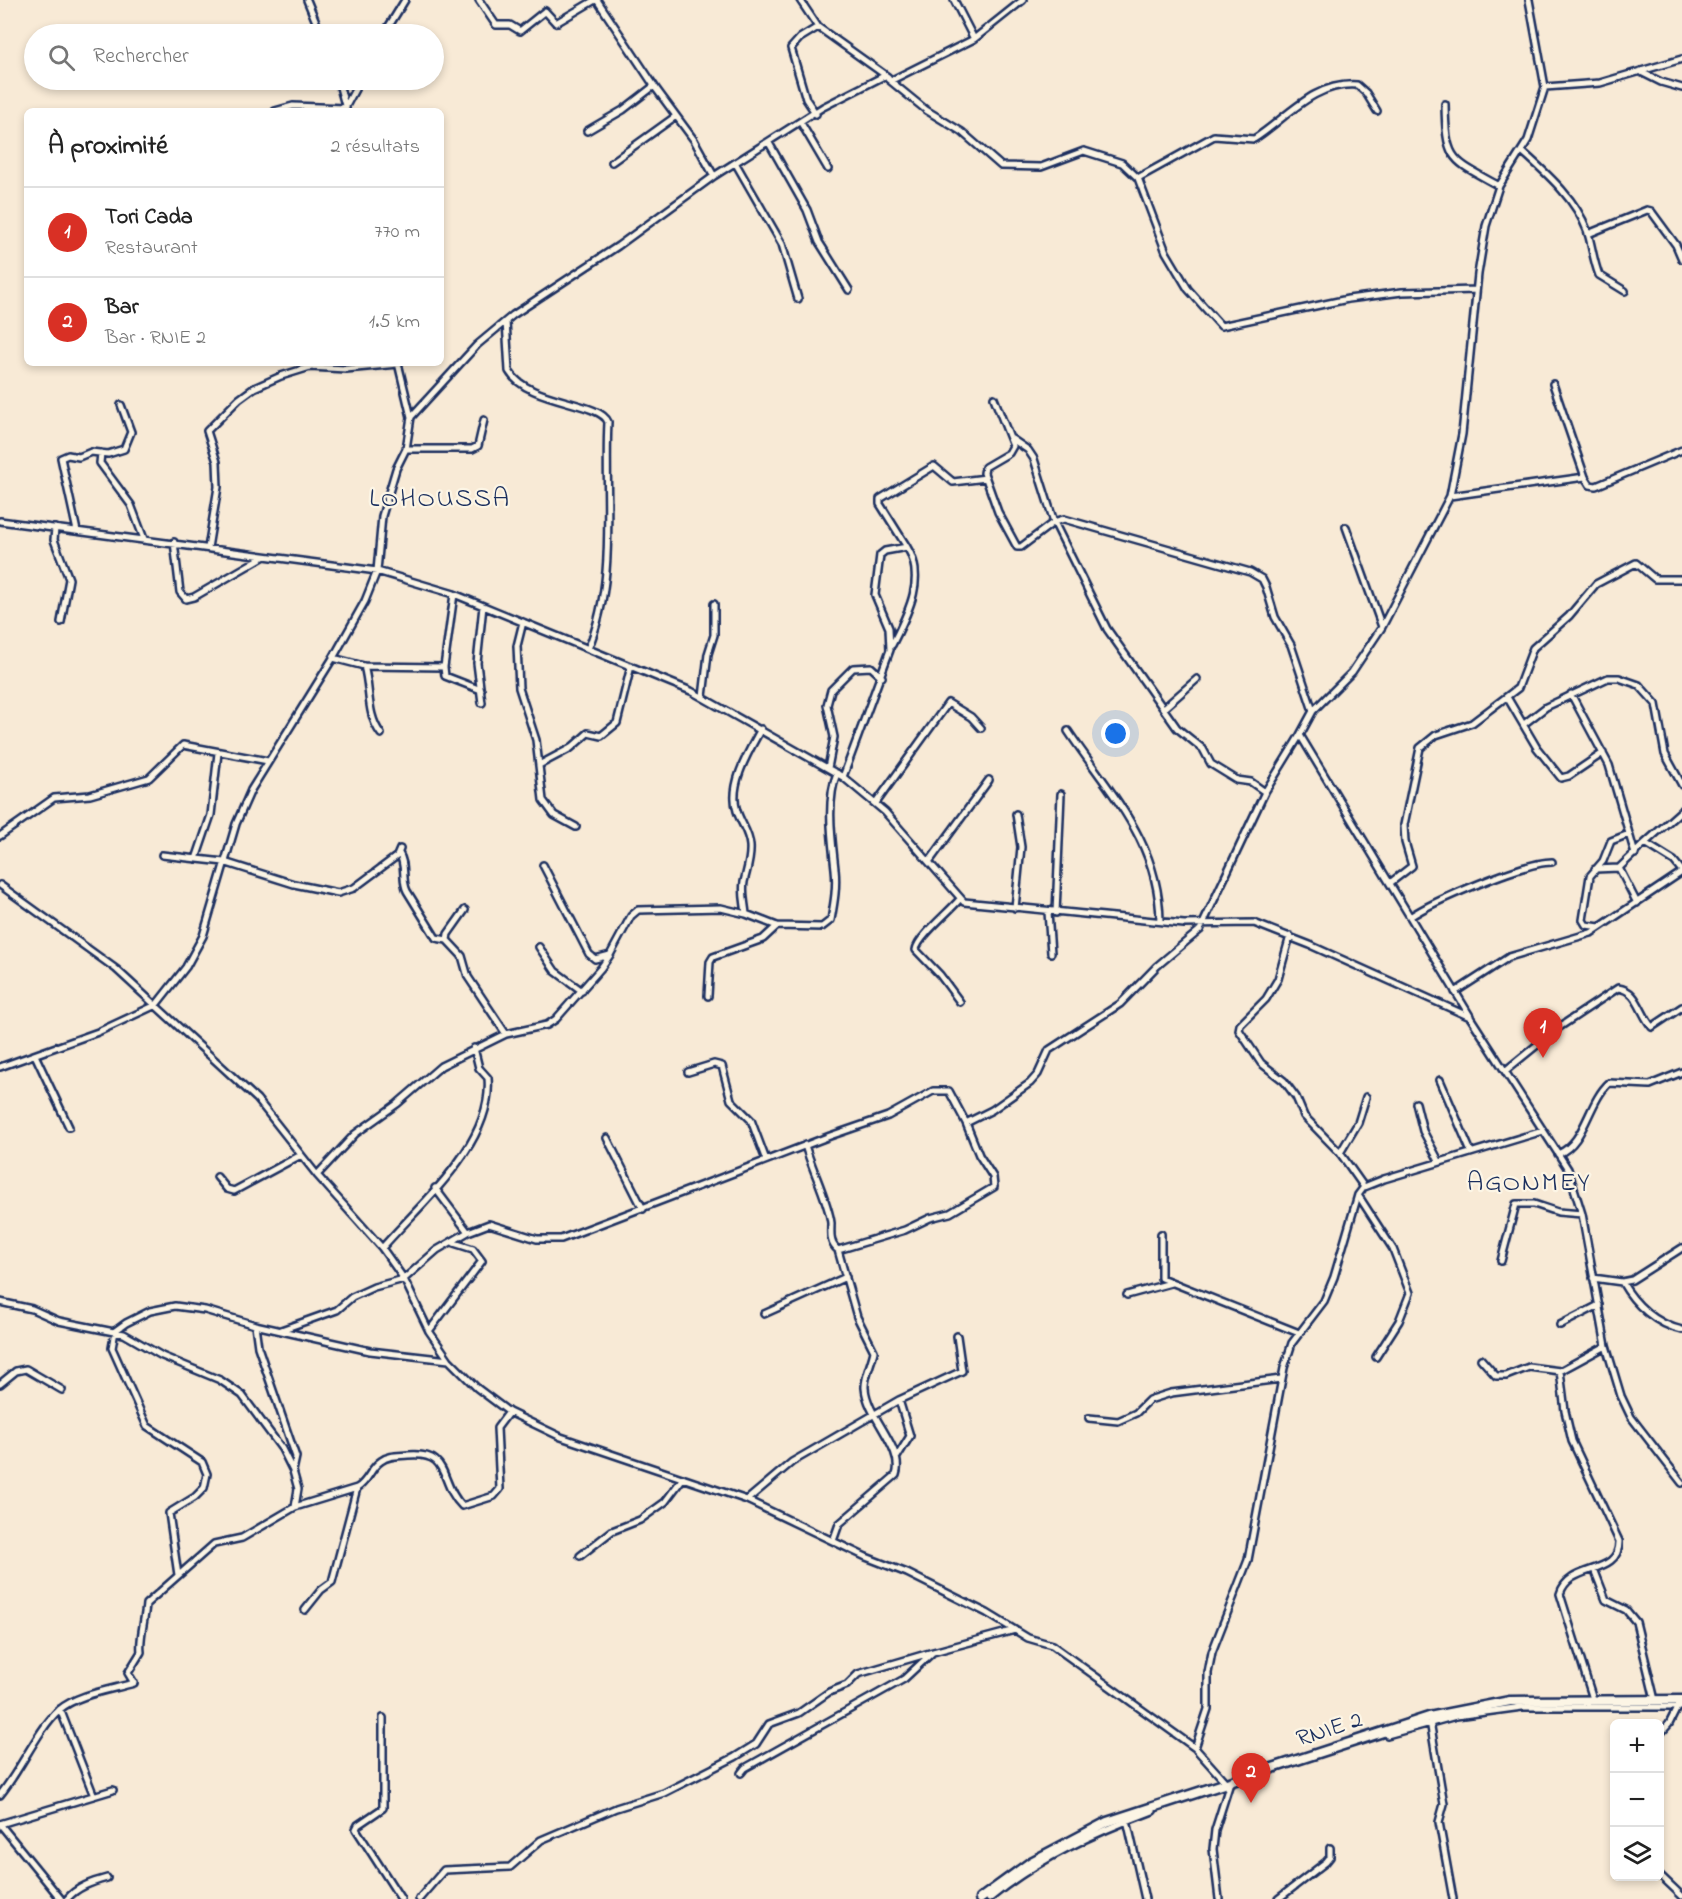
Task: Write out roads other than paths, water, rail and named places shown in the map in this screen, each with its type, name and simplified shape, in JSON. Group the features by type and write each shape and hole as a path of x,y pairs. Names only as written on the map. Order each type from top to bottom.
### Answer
{"highway":[{"name":"RNIE 2","path":"980,1899 1044,1854 1078,1836 1228,1784 1430,1719 1510,1701 1655,1700 1680,1704"}],"street":[{"path":"307,0 317,24"},
{"path":"390,24 405,0"},
{"path":"479,0 496,25 510,25 520,31 544,12 556,23 596,0 654,86 694,140 714,176"},
{"path":"800,0 818,27 892,80"},
{"path":"954,0 974,39"},
{"path":"892,80 974,39 1016,3 1023,0"},
{"path":"966,1123 1010,1099 1030,1083 1038,1074 1049,1050 1120,1004 1138,984 1204,925 1265,792 1313,711 1352,672 1382,627 1450,496 1462,434 1476,290 1486,226 1499,186 1523,152 1545,87 1529,0"},
{"path":"816,114 806,99 791,48 800,38 818,27"},
{"path":"1545,87 1600,83 1682,59"},
{"path":"1641,72 1661,82 1682,88"},
{"path":"884,76 892,80"},
{"path":"411,417 477,345 506,321 618,246 714,176 816,114 823,107 884,76"},
{"path":"884,76 926,110 962,132 1001,166 1041,166 1084,151 1122,163 1138,178 1166,252 1188,289 1221,326 1337,301 1402,292 1476,290"},
{"path":"1138,178 1214,136 1254,139 1297,103 1325,91 1357,85 1366,93 1377,111"},
{"path":"587,131 623,110 654,86"},
{"path":"341,90 345,108"},
{"path":"347,108 355,90"},
{"path":"1445,104 1446,137 1450,152 1464,166 1499,186"},
{"path":"284,108 293,105 325,108"},
{"path":"612,162 676,116"},
{"path":"801,123 828,169"},
{"path":"769,143 807,210 819,242 849,290"},
{"path":"1523,152 1563,191 1588,234 1599,275 1625,291"},
{"path":"736,164 782,244 798,299"},
{"path":"1588,234 1651,211 1676,245 1682,259"},
{"path":"506,321 509,371 512,376 538,393 600,413 608,422 607,573 598,626 588,649"},
{"path":"208,548 218,479 217,462 207,431 219,417 254,388 310,367 346,369 372,366"},
{"path":"0,1067 98,1032 156,1005 186,967 203,936 236,824 251,790 333,658 365,601 377,571 382,516 396,469 406,449 411,417 399,366"},
{"path":"1553,384 1584,477 1590,485 1596,486 1682,450"},
{"path":"994,398 1012,439 1012,451 985,467 986,478 998,512 1017,547 1054,522 1064,519 1229,564 1262,579 1275,617 1291,645 1313,711"},
{"path":"77,531 61,458 64,455 79,457 91,452 118,452 127,445 131,437 130,426 121,405"},
{"path":"406,449 472,449 478,446 484,420"},
{"path":"1012,439 1028,450 1034,459 1054,522 1107,629 1177,728 1203,748 1217,769 1237,780 1251,782 1265,792"},
{"path":"100,453 100,463 131,505 144,539"},
{"path":"843,777 864,715 882,677 890,650 908,614 914,590 914,558 880,504 880,499 934,466 953,482 986,478"},
{"path":"1450,496 1584,477"},
{"path":"0,521 377,571 454,594 703,697 837,773 876,803 929,862 959,900 973,905 1204,925 1254,923 1290,936 1470,1017"},
{"path":"1346,527 1382,627"},
{"path":"55,528 54,540 69,579 61,622"},
{"path":"174,543 180,592 186,599 194,597 263,557"},
{"path":"890,650 889,628 875,595 880,555 885,551 907,547"},
{"path":"1390,883 1412,867 1405,842 1404,825 1420,748 1436,735 1472,723 1507,697 1523,682 1533,648 1569,616 1596,584 1636,563 1655,579 1682,579"},
{"path":"454,594 444,667 445,676 481,690"},
{"path":"703,697 708,654 714,635 714,604"},
{"path":"483,606 477,663 483,703"},
{"path":"523,622 517,646 519,688 536,740 540,786 546,806 554,815 576,827"},
{"path":"333,658 364,666 444,667"},
{"path":"364,666 369,686 370,715 381,734"},
{"path":"539,765 571,748 588,733 601,736 615,725 631,666"},
{"path":"828,768 834,737 827,705 831,690 853,668 871,667 882,677"},
{"path":"1524,724 1546,707 1613,677 1639,685 1656,704 1665,754 1682,785"},
{"path":"1164,708 1197,679"},
{"path":"1571,694 1603,753 1635,854"},
{"path":"1507,697 1561,778 1569,777 1603,753"},
{"path":"876,803 948,703 971,717 981,728"},
{"path":"746,914 743,892 751,860 750,844 748,833 736,809 736,795 741,770 761,729"},
{"path":"1068,731 1120,803 1144,843 1159,894 1160,921"},
{"path":"1300,735 1470,1017 1568,1169 1582,1214 1606,1346 1621,1396 1631,1417 1681,1480"},
{"path":"0,836 54,798 90,795 149,778 183,745 268,761"},
{"path":"196,859 211,815 218,753"},
{"path":"316,1175 355,1134 397,1104 441,1066 506,1034 547,1025 582,991 601,968 631,916 638,910 710,908 746,914 777,926 822,927 831,920 836,890 831,843 831,796 837,773"},
{"path":"929,862 989,780"},
{"path":"1056,913 1061,794"},
{"path":"1595,869 1619,868 1682,810"},
{"path":"1014,908 1021,847 1016,814"},
{"path":"1602,927 1586,925 1582,920 1587,883 1603,861 1611,842 1629,834"},
{"path":"1455,992 1509,957 1548,947 1602,927 1682,872 1674,861 1645,843"},
{"path":"162,855 224,862 294,884 338,893 354,888 400,851 404,863 404,883 407,891 436,938 447,940 462,956 468,977 506,1034"},
{"path":"1410,917 1446,898 1534,864 1552,861"},
{"path":"543,865 589,954 601,968"},
{"path":"1619,868 1637,903"},
{"path":"1,887 91,949 156,1005 257,1099 316,1175 382,1248 404,1279 429,1331 448,1359 477,1388 509,1412 561,1437 747,1500 907,1573 1028,1638 1052,1645 1195,1748 1228,1784 1215,1830 1213,1849 1219,1899"},
{"path":"959,900 940,922 921,937 916,950 940,975 960,1002"},
{"path":"447,940 448,934 465,910"},
{"path":"1048,912 1051,953"},
{"path":"708,996 710,962 713,957 763,939 777,926"},
{"path":"1290,936 1278,979 1266,999 1239,1025 1239,1030 1260,1063 1284,1081 1299,1101 1304,1116 1340,1153 1364,1187"},
{"path":"539,947 555,971 582,991"},
{"path":"594,959 610,955"},
{"path":"1505,1071 1558,1028 1618,988 1626,988 1633,994 1652,1028 1682,1007"},
{"path":"382,1248 459,1163 485,1115 488,1082 479,1068 474,1048"},
{"path":"35,1055 69,1127"},
{"path":"688,1072 714,1064 722,1066 731,1100 751,1120 766,1160"},
{"path":"1558,1154 1570,1148 1597,1095 1609,1083 1650,1085 1682,1072"},
{"path":"1440,1080 1472,1152"},
{"path":"280,1330 337,1310 352,1297 374,1287 404,1279 437,1250 454,1243 468,1232 489,1224 537,1239 561,1239 610,1218 643,1209 805,1145 888,1116 925,1095 942,1089 949,1091 966,1123 976,1149 993,1177 994,1187 950,1213 930,1218 905,1230 838,1250"},
{"path":"1340,1153 1358,1123 1366,1097"},
{"path":"1416,1103 1423,1131 1439,1161"},
{"path":"1195,1748 1208,1709 1208,1673 1212,1652 1248,1560 1281,1379 1288,1354 1299,1333 1324,1301 1334,1277 1358,1194 1364,1187 1439,1161 1544,1131"},
{"path":"607,1138 643,1209"},
{"path":"805,1145 829,1217 833,1245 838,1250 856,1317 874,1351 864,1387 873,1416 897,1457 899,1466 896,1475 839,1524 833,1541"},
{"path":"217,1177 227,1189 234,1191 301,1155"},
{"path":"435,1188 468,1232"},
{"path":"1358,1194 1393,1249 1410,1293 1399,1321 1376,1357"},
{"path":"1501,1261 1516,1204 1534,1204 1558,1212 1582,1214"},
{"path":"1161,1234 1159,1273 1161,1278 1299,1333"},
{"path":"429,1331 482,1261 473,1250 454,1243"},
{"path":"1593,1278 1622,1282 1632,1280 1682,1248"},
{"path":"764,1314 846,1277"},
{"path":"1622,1282 1651,1316 1664,1325 1682,1330"},
{"path":"1127,1295 1171,1283"},
{"path":"0,1302 32,1309 59,1321 124,1334 162,1356 219,1380 242,1395 282,1449 293,1471 298,1490 295,1507"},
{"path":"1560,1325 1599,1305"},
{"path":"178,1575 168,1516 204,1488 207,1474 202,1462 147,1426 112,1348 115,1331 150,1311 175,1306 205,1310 255,1325 370,1351 448,1359"},
{"path":"255,1325 258,1347 296,1457 293,1471"},
{"path":"747,1500 792,1462 899,1400 962,1371 957,1336"},
{"path":"1481,1359 1496,1376 1506,1376 1529,1367 1560,1371 1606,1346"},
{"path":"0,1384 16,1371 26,1369 62,1390"},
{"path":"1560,1371 1564,1411 1572,1441 1619,1541 1620,1551 1612,1561 1573,1576 1563,1584 1560,1594 1593,1699"},
{"path":"1089,1418 1118,1421 1136,1413 1149,1400 1171,1393 1281,1379"},
{"path":"897,1457 910,1436 899,1400"},
{"path":"0,1795 17,1775 49,1722 60,1709 74,1701 134,1683 128,1673 141,1652 140,1643 144,1631 146,1604 159,1596 178,1575 214,1544 242,1538 295,1507 357,1488 366,1482 374,1467 388,1456 425,1454 434,1458 462,1506 494,1496 500,1489 497,1428 509,1412"},
{"path":"580,1556 612,1532 640,1520 665,1502 683,1478"},
{"path":"305,1610 321,1590 332,1582 357,1488"},
{"path":"1594,1569 1606,1600 1626,1610 1636,1622 1655,1700"},
{"path":"424,1897 444,1870 510,1867 542,1840 616,1808 664,1792 735,1757 756,1744 769,1724 799,1713 829,1692 847,1685 858,1674 1015,1630"},
{"path":"741,1773 745,1768 904,1679 933,1652"},
{"path":"1453,1899 1438,1822 1444,1804 1430,1719 1522,1707 1680,1704 1664,1729"},
{"path":"60,1709 94,1796"},
{"path":"383,1718 383,1808 358,1825 356,1829 401,1899"},
{"path":"61,1899 0,1824 113,1790"},
{"path":"988,1899 1048,1858 1127,1818 1145,1899"},
{"path":"1278,1899 1326,1862 1330,1857 1330,1848"},
{"path":"67,1899 72,1892 91,1882 107,1878"},
{"path":"1664,1880 1680,1894 1675,1899"}],"place":[{"name":"Tori Cada","path":"1543,1058"},
{"name":"Bar","path":"1251,1803"}],"district":[{"name":"LOHOUSSA","path":"440,497"},
{"name":"AGONMEY","path":"1529,1181"}]}
